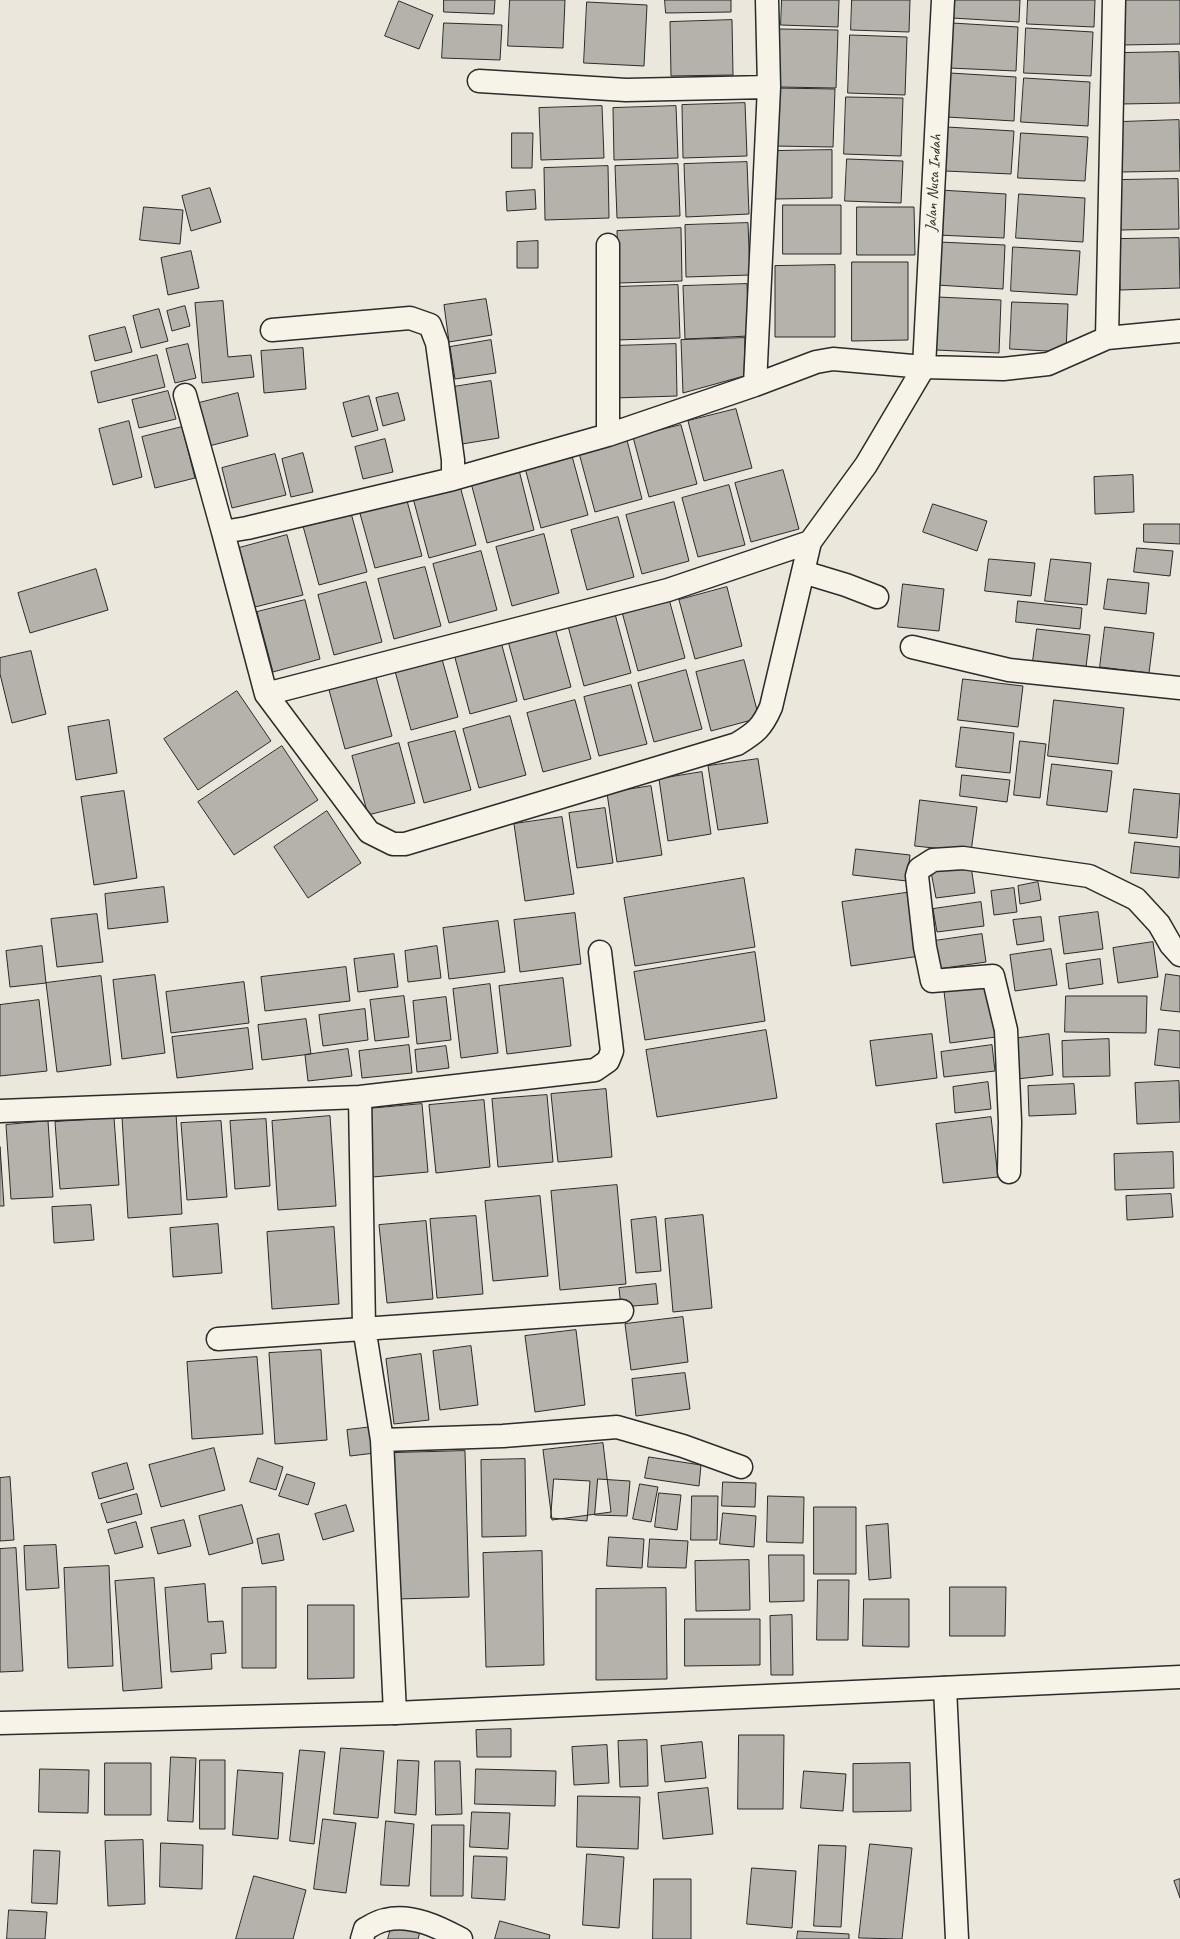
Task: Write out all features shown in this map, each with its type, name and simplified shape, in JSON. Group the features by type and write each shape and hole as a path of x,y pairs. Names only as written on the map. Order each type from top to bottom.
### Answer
{"street":[{"path":"755,386 769,87 767,0"},
{"name":"Jalan Nusa Indah","path":"924,367 943,0"},
{"path":"1107,338 1114,0"},
{"path":"479,82 626,90 769,87"},
{"path":"608,245 608,435"},
{"path":"272,330 410,318 430,325 437,343 453,460 453,479"},
{"path":"223,532 247,528 453,479 608,435 755,386 816,362 832,359 924,367 1003,369 1048,364 1107,338 1180,331"},
{"path":"185,395 266,694 369,832 393,844 405,844 737,744 755,733 765,721 771,707 810,542 866,465 924,367"},
{"path":"266,694 668,590 810,542"},
{"path":"803,572 846,585 877,597"},
{"path":"912,647 1009,670 1180,688"},
{"path":"1010,1172 1010,1122 1006,1030 993,976 932,981 925,947 917,876 919,869 933,860 963,858 1089,876 1136,899 1159,924 1171,945 1180,955"},
{"path":"0,1111 360,1097 595,1070 608,1061 612,1050 600,952"},
{"path":"360,1097 364,1327 382,1440 395,1713"},
{"path":"218,1339 364,1327 622,1311"},
{"path":"382,1440 503,1436 617,1427 683,1446 741,1467"},
{"path":"0,1723 395,1713 1180,1677"},
{"path":"945,1688 957,1939"},
{"path":"362,1939 365,1929 385,1920 402,1919 421,1920 461,1939"}],"building":[{"path":"444,0 495,0 494,14 444,12"},
{"path":"510,0 565,0 563,48 508,46"},
{"path":"665,0 731,0 731,12 666,13"},
{"path":"782,0 839,0 838,27 781,25"},
{"path":"852,0 910,0 909,32 851,30"},
{"path":"953,0 1020,0 1019,22 952,18"},
{"path":"1028,0 1095,0 1094,27 1027,24"},
{"path":"1121,0 1180,0 1180,44 1122,45"},
{"path":"399,1 433,15 419,49 385,36"},
{"path":"587,2 647,5 644,66 584,63"},
{"path":"732,20 733,75 671,76 670,22"},
{"path":"444,23 502,25 500,60 442,58"},
{"path":"952,23 1018,27 1016,71 949,68"},
{"path":"1026,28 1093,32 1091,76 1024,73"},
{"path":"780,29 838,30 836,88 778,87"},
{"path":"850,35 907,37 905,95 848,93"},
{"path":"1179,52 1180,103 1120,104 1120,53"},
{"path":"950,73 1016,77 1014,121 947,117"},
{"path":"1024,78 1090,82 1088,126 1021,122"},
{"path":"777,88 835,89 833,147 775,146"},
{"path":"846,97 903,98 901,156 844,154"},
{"path":"745,103 747,156 683,158 682,105"},
{"path":"602,106 604,158 541,160 539,108"},
{"path":"676,106 678,158 614,160 613,108"},
{"path":"1179,120 1180,171 1120,172 1120,122"},
{"path":"947,127 1014,131 1011,174 945,171"},
{"path":"512,133 533,133 532,168 512,168"},
{"path":"1021,133 1088,137 1085,181 1018,178"},
{"path":"832,150 832,198 775,199 774,151"},
{"path":"847,159 903,161 901,203 845,201"},
{"path":"747,162 749,214 686,217 684,164"},
{"path":"678,164 680,216 617,218 615,166"},
{"path":"608,166 609,218 545,220 544,168"},
{"path":"1178,179 1179,229 1119,230 1118,180"},
{"path":"210,188 221,222 191,231 182,196"},
{"path":"535,190 536,209 507,211 506,192"},
{"path":"940,190 1006,194 1004,238 937,235"},
{"path":"1019,194 1085,198 1083,242 1016,238"},
{"path":"783,205 841,205 841,254 783,254"},
{"path":"144,207 183,210 180,244 140,240"},
{"path":"857,207 914,207 915,255 857,255"},
{"path":"748,223 750,275 686,277 685,225"},
{"path":"681,228 682,281 619,283 617,231"},
{"path":"1179,238 1180,288 1120,290 1119,239"},
{"path":"538,241 538,268 517,268 517,242"},
{"path":"939,242 1005,245 1003,289 936,285"},
{"path":"1013,247 1080,251 1077,295 1011,291"},
{"path":"191,251 199,288 168,295 161,258"},
{"path":"852,262 908,262 908,340 852,341"},
{"path":"835,265 835,337 775,337 775,266"},
{"path":"747,284 749,336 685,339 683,286"},
{"path":"678,285 680,338 616,340 615,287"},
{"path":"938,297 1001,300 999,353 936,350"},
{"path":"486,299 492,335 449,342 444,305"},
{"path":"223,301 228,357 251,355 254,377 202,383 195,303"},
{"path":"1012,302 1068,304 1066,352 1010,349"},
{"path":"185,306 190,326 172,331 167,311"},
{"path":"159,309 168,341 141,348 133,316"},
{"path":"125,327 132,352 95,361 89,336"},
{"path":"745,338 744,376 683,393 681,340"},
{"path":"491,340 496,373 455,379 450,347"},
{"path":"188,344 196,378 175,383 166,349"},
{"path":"676,344 677,396 614,398 612,346"},
{"path":"303,348 306,389 264,393 261,351"},
{"path":"157,355 165,387 98,403 91,372"},
{"path":"491,381 499,438 462,444 453,387"},
{"path":"168,391 176,419 139,428 132,400"},
{"path":"238,393 248,436 209,446 199,403"},
{"path":"398,393 405,420 383,426 376,398"},
{"path":"369,396 378,430 352,437 343,403"},
{"path":"736,409 752,468 704,481 688,421"},
{"path":"129,421 142,477 113,485 99,429"},
{"path":"681,425 697,484 649,497 633,437"},
{"path":"182,427 195,478 155,488 142,437"},
{"path":"385,439 393,472 363,479 355,447"},
{"path":"627,440 642,499 595,512 579,453"},
{"path":"303,453 313,492 291,497 282,459"},
{"path":"275,454 286,495 232,508 222,468"},
{"path":"572,456 588,515 541,528 525,468"},
{"path":"519,470 534,530 487,543 471,483"},
{"path":"783,470 799,529 751,542 735,483"},
{"path":"1133,475 1134,512 1095,514 1094,477"},
{"path":"729,485 745,545 698,557 682,498"},
{"path":"460,486 476,545 429,558 413,498"},
{"path":"406,497 422,556 375,568 359,510"},
{"path":"674,502 689,561 642,574 626,515"},
{"path":"933,504 987,521 977,551 923,532"},
{"path":"351,513 367,572 319,585 303,526"},
{"path":"618,517 634,577 587,590 571,530"},
{"path":"1144,524 1180,524 1180,544 1144,542"},
{"path":"544,534 559,593 512,606 496,547"},
{"path":"287,535 303,595 255,607 239,548"},
{"path":"1137,548 1173,551 1170,576 1134,572"},
{"path":"481,551 497,610 449,623 433,564"},
{"path":"989,559 1035,563 1031,596 985,591"},
{"path":"1051,559 1091,563 1087,605 1045,601"},
{"path":"425,567 441,626 394,639 378,579"},
{"path":"96,569 108,610 30,633 18,593"},
{"path":"1108,579 1149,583 1146,614 1104,609"},
{"path":"366,582 382,642 334,655 318,595"},
{"path":"903,584 944,589 939,631 898,627"},
{"path":"727,587 742,646 695,659 679,600"},
{"path":"669,599 685,658 638,671 622,612"},
{"path":"305,600 320,659 273,672 257,612"},
{"path":"1018,601 1082,608 1080,629 1016,622"},
{"path":"615,614 631,673 584,686 568,626"},
{"path":"1105,627 1154,633 1149,673 1100,667"},
{"path":"555,628 571,687 524,700 508,641"},
{"path":"1037,629 1090,635 1085,675 1032,669"},
{"path":"501,642 517,701 470,714 454,654"},
{"path":"31,651 46,714 12,723 0,674 0,658"},
{"path":"442,659 458,717 411,730 395,671"},
{"path":"744,660 759,718 711,731 696,672"},
{"path":"686,670 702,729 654,742 638,683"},
{"path":"376,677 392,736 345,749 329,690"},
{"path":"963,679 1023,686 1018,727 958,720"},
{"path":"631,685 647,744 599,756 584,697"},
{"path":"237,691 271,741 198,790 164,739"},
{"path":"575,700 591,759 543,772 527,713"},
{"path":"1054,700 1124,708 1118,764 1048,756"},
{"path":"510,716 526,775 479,788 463,729"},
{"path":"109,720 117,773 76,780 68,727"},
{"path":"961,727 1014,733 1010,773 956,767"},
{"path":"455,731 471,790 424,803 408,743"},
{"path":"1020,741 1046,744 1040,798 1014,795"},
{"path":"399,743 415,803 368,815 352,756"},
{"path":"282,746 318,800 234,855 198,802"},
{"path":"758,759 768,823 718,830 708,766"},
{"path":"1052,764 1112,771 1107,812 1047,805"},
{"path":"702,772 711,834 668,841 659,779"},
{"path":"962,775 1010,780 1007,802 960,796"},
{"path":"651,786 662,855 617,862 607,793"},
{"path":"1134,789 1180,794 1177,838 1129,833"},
{"path":"124,791 137,878 94,885 81,797"},
{"path":"920,800 977,807 971,852 915,846"},
{"path":"605,808 613,863 577,868 569,813"},
{"path":"327,811 361,863 308,898 274,847"},
{"path":"562,817 574,894 525,901 514,824"},
{"path":"1135,842 1180,847 1179,878 1131,873"},
{"path":"856,849 910,855 907,881 853,875"},
{"path":"971,866 975,893 936,898 931,872"},
{"path":"744,878 755,947 635,966 624,898"},
{"path":"1038,882 1041,900 1020,904 1018,886"},
{"path":"164,887 168,922 108,929 105,894"},
{"path":"1014,888 1017,912 994,915 991,891"},
{"path":"912,892 920,956 851,966 842,902"},
{"path":"981,902 984,926 937,932 933,909"},
{"path":"1098,912 1103,949 1064,954 1059,917"},
{"path":"575,913 581,964 520,972 514,920"},
{"path":"97,914 103,962 57,967 51,919"},
{"path":"1041,917 1044,941 1017,945 1013,920"},
{"path":"498,921 505,972 449,979 443,928"},
{"path":"982,934 986,962 938,969 934,941"},
{"path":"1153,942 1158,977 1118,983 1113,948"},
{"path":"42,946 46,983 10,987 6,951"},
{"path":"437,946 441,978 408,982 405,951"},
{"path":"1051,949 1057,985 1015,991 1010,955"},
{"path":"755,952 765,1021 645,1040 634,972"},
{"path":"394,954 398,987 358,992 354,959"},
{"path":"1100,959 1103,984 1069,989 1066,964"},
{"path":"346,967 350,1001 265,1011 261,977"},
{"path":"1166,974 1180,976 1180,1012 1161,1010"},
{"path":"155,975 165,1053 122,1059 113,980"},
{"path":"101,976 111,1065 57,1072 46,983"},
{"path":"563,978 571,1046 507,1054 499,986"},
{"path":"244,982 249,1023 171,1033 166,992"},
{"path":"490,984 498,1053 461,1058 453,989"},
{"path":"990,985 996,1037 950,1043 944,991"},
{"path":"404,996 409,1037 375,1041 370,1000"},
{"path":"1066,996 1147,996 1146,1033 1065,1032"},
{"path":"446,997 451,1040 417,1044 413,1001"},
{"path":"39,1000 47,1071 0,1076 0,1005"},
{"path":"365,1009 368,1040 323,1046 319,1015"},
{"path":"306,1019 311,1054 262,1060 258,1025"},
{"path":"248,1028 253,1069 177,1078 172,1037"},
{"path":"1159,1029 1180,1031 1180,1068 1155,1065"},
{"path":"766,1030 777,1098 657,1117 646,1050"},
{"path":"932,1034 937,1078 876,1086 870,1041"},
{"path":"1049,1034 1053,1075 1017,1079 1012,1039"},
{"path":"1109,1039 1110,1076 1063,1077 1062,1041"},
{"path":"409,1045 412,1073 362,1078 359,1051"},
{"path":"992,1045 995,1071 944,1077 941,1052"},
{"path":"446,1046 449,1068 417,1072 415,1050"},
{"path":"348,1049 352,1076 308,1081 305,1055"},
{"path":"1179,1081 1180,1122 1137,1124 1135,1083"},
{"path":"988,1082 991,1109 955,1113 953,1087"},
{"path":"1074,1084 1076,1114 1029,1116 1028,1086"},
{"path":"606,1089 612,1157 558,1162 551,1094"},
{"path":"547,1095 553,1162 498,1167 492,1099"},
{"path":"484,1100 490,1167 436,1173 429,1105"},
{"path":"422,1104 428,1172 373,1177 367,1109"},
{"path":"176,1113 182,1214 128,1218 122,1117"},
{"path":"330,1116 336,1206 278,1210 272,1121"},
{"path":"991,1117 998,1177 943,1183 936,1124"},
{"path":"114,1118 119,1185 60,1189 55,1122"},
{"path":"266,1119 270,1186 235,1189 230,1121"},
{"path":"48,1121 53,1197 11,1199 6,1125"},
{"path":"221,1121 227,1197 187,1200 181,1123"},
{"path":"0,1147 4,1206 0,1206"},
{"path":"1173,1152 1174,1188 1115,1190 1114,1154"},
{"path":"617,1185 626,1284 560,1290 551,1191"},
{"path":"1171,1194 1173,1217 1127,1220 1126,1196"},
{"path":"540,1196 548,1276 493,1281 485,1201"},
{"path":"91,1205 94,1240 54,1243 52,1207"},
{"path":"703,1215 712,1308 673,1312 665,1219"},
{"path":"476,1216 483,1294 437,1298 430,1219"},
{"path":"656,1217 661,1271 636,1273 631,1220"},
{"path":"426,1221 433,1299 387,1303 379,1225"},
{"path":"218,1224 222,1273 173,1277 170,1228"},
{"path":"334,1227 339,1304 272,1309 267,1232"},
{"path":"656,1284 658,1304 621,1307 619,1288"},
{"path":"683,1317 688,1362 631,1370 625,1324"},
{"path":"576,1330 585,1405 535,1412 525,1336"},
{"path":"471,1346 478,1405 440,1410 433,1351"},
{"path":"321,1350 327,1440 275,1444 269,1353"},
{"path":"421,1354 429,1420 394,1424 386,1359"},
{"path":"257,1357 263,1434 192,1439 187,1362"},
{"path":"685,1373 690,1409 636,1416 632,1379"},
{"path":"372,1427 375,1453 350,1456 347,1430"},
{"path":"603,1443 611,1512 552,1520 543,1450"},
{"path":"214,1448 225,1490 161,1507 149,1465"},
{"path":"465,1451 469,1597 397,1599 393,1453"},
{"path":"649,1457 701,1465 699,1486 645,1478"},
{"path":"258,1458 283,1467 276,1490 250,1482"},
{"path":"525,1459 526,1536 482,1537 481,1460"},
{"path":"127,1463 134,1489 99,1499 92,1473"},
{"path":"287,1474 315,1483 308,1505 279,1496"},
{"path":"10,1477 14,1540 0,1541 0,1478"},
{"path":"554,1479 590,1481 587,1521 551,1518"},
{"path":"598,1479 630,1481 627,1516 595,1515"},
{"path":"723,1482 756,1483 755,1507 722,1506"},
{"path":"640,1484 658,1487 651,1522 633,1519"},
{"path":"659,1493 681,1495 677,1530 655,1527"},
{"path":"137,1494 142,1514 107,1523 101,1504"},
{"path":"692,1496 718,1496 717,1540 691,1540"},
{"path":"768,1496 804,1497 803,1543 767,1542"},
{"path":"242,1505 253,1543 209,1555 199,1516"},
{"path":"346,1505 354,1531 323,1540 315,1514"},
{"path":"814,1507 856,1507 856,1574 814,1574"},
{"path":"723,1513 756,1516 754,1547 720,1544"},
{"path":"184,1520 191,1546 158,1554 151,1528"},
{"path":"136,1522 143,1547 115,1554 108,1530"},
{"path":"888,1524 891,1578 869,1580 866,1526"},
{"path":"279,1534 284,1560 262,1564 257,1539"},
{"path":"609,1537 644,1539 642,1568 607,1566"},
{"path":"650,1539 688,1541 686,1568 648,1567"},
{"path":"56,1545 59,1588 26,1590 24,1546"},
{"path":"16,1548 23,1671 0,1672 0,1549"},
{"path":"542,1551 544,1665 486,1667 483,1553"},
{"path":"769,1555 804,1555 804,1601 770,1602"},
{"path":"749,1560 750,1610 696,1611 695,1561"},
{"path":"109,1566 113,1666 68,1668 64,1568"},
{"path":"154,1578 162,1688 123,1691 115,1581"},
{"path":"818,1580 849,1580 848,1640 817,1640"},
{"path":"205,1584 208,1622 223,1621 226,1653 211,1654 212,1669 171,1672 165,1588"},
{"path":"276,1587 276,1668 242,1668 242,1588"},
{"path":"950,1587 1006,1587 1005,1636 950,1636"},
{"path":"666,1588 667,1679 596,1680 596,1589"},
{"path":"864,1599 909,1599 909,1647 863,1646"},
{"path":"308,1605 354,1605 354,1678 308,1679"},
{"path":"792,1615 793,1675 771,1675 770,1616"},
{"path":"685,1619 760,1619 760,1665 685,1666"},
{"path":"511,1729 511,1757 477,1757 476,1730"},
{"path":"739,1735 784,1735 783,1809 738,1809"},
{"path":"647,1740 648,1786 620,1787 618,1741"},
{"path":"702,1742 706,1778 665,1782 661,1746"},
{"path":"607,1745 609,1783 574,1785 572,1747"},
{"path":"341,1748 384,1751 378,1818 334,1814"},
{"path":"300,1750 325,1752 314,1844 290,1841"},
{"path":"171,1757 196,1758 193,1822 168,1821"},
{"path":"200,1760 225,1760 225,1829 200,1829"},
{"path":"398,1760 419,1761 416,1815 395,1813"},
{"path":"435,1761 460,1761 462,1814 436,1815"},
{"path":"105,1763 151,1763 151,1815 105,1815"},
{"path":"910,1763 911,1811 853,1812 853,1764"},
{"path":"40,1769 89,1770 88,1813 39,1812"},
{"path":"476,1769 556,1771 555,1806 475,1804"},
{"path":"238,1770 283,1773 278,1839 233,1835"},
{"path":"804,1771 846,1774 843,1811 801,1808"},
{"path":"708,1788 713,1834 663,1839 658,1793"},
{"path":"578,1796 640,1797 638,1849 577,1847"},
{"path":"472,1812 510,1813 508,1849 470,1847"},
{"path":"323,1819 356,1823 346,1893 314,1889"},
{"path":"386,1821 414,1824 409,1886 381,1885"},
{"path":"432,1825 464,1825 463,1896 431,1896"},
{"path":"143,1840 145,1904 108,1906 105,1841"},
{"path":"161,1843 203,1845 202,1889 160,1887"},
{"path":"870,1844 912,1848 902,1939 859,1938"},
{"path":"819,1845 846,1846 841,1927 814,1926"},
{"path":"34,1850 60,1851 57,1904 32,1903"},
{"path":"587,1854 624,1857 619,1928 583,1925"},
{"path":"474,1856 507,1857 505,1900 472,1898"},
{"path":"752,1868 796,1871 792,1928 747,1924"},
{"path":"254,1876 306,1890 293,1939 236,1939"},
{"path":"654,1879 691,1879 691,1939 653,1939"},
{"path":"1180,1879 1180,1898 1174,1881"},
{"path":"9,1910 47,1912 45,1939 7,1939"},
{"path":"393,1921 421,1928 418,1939 388,1939"},
{"path":"500,1921 550,1935 549,1939 495,1939"},
{"path":"798,1931 849,1934 849,1939 797,1939"}]}
